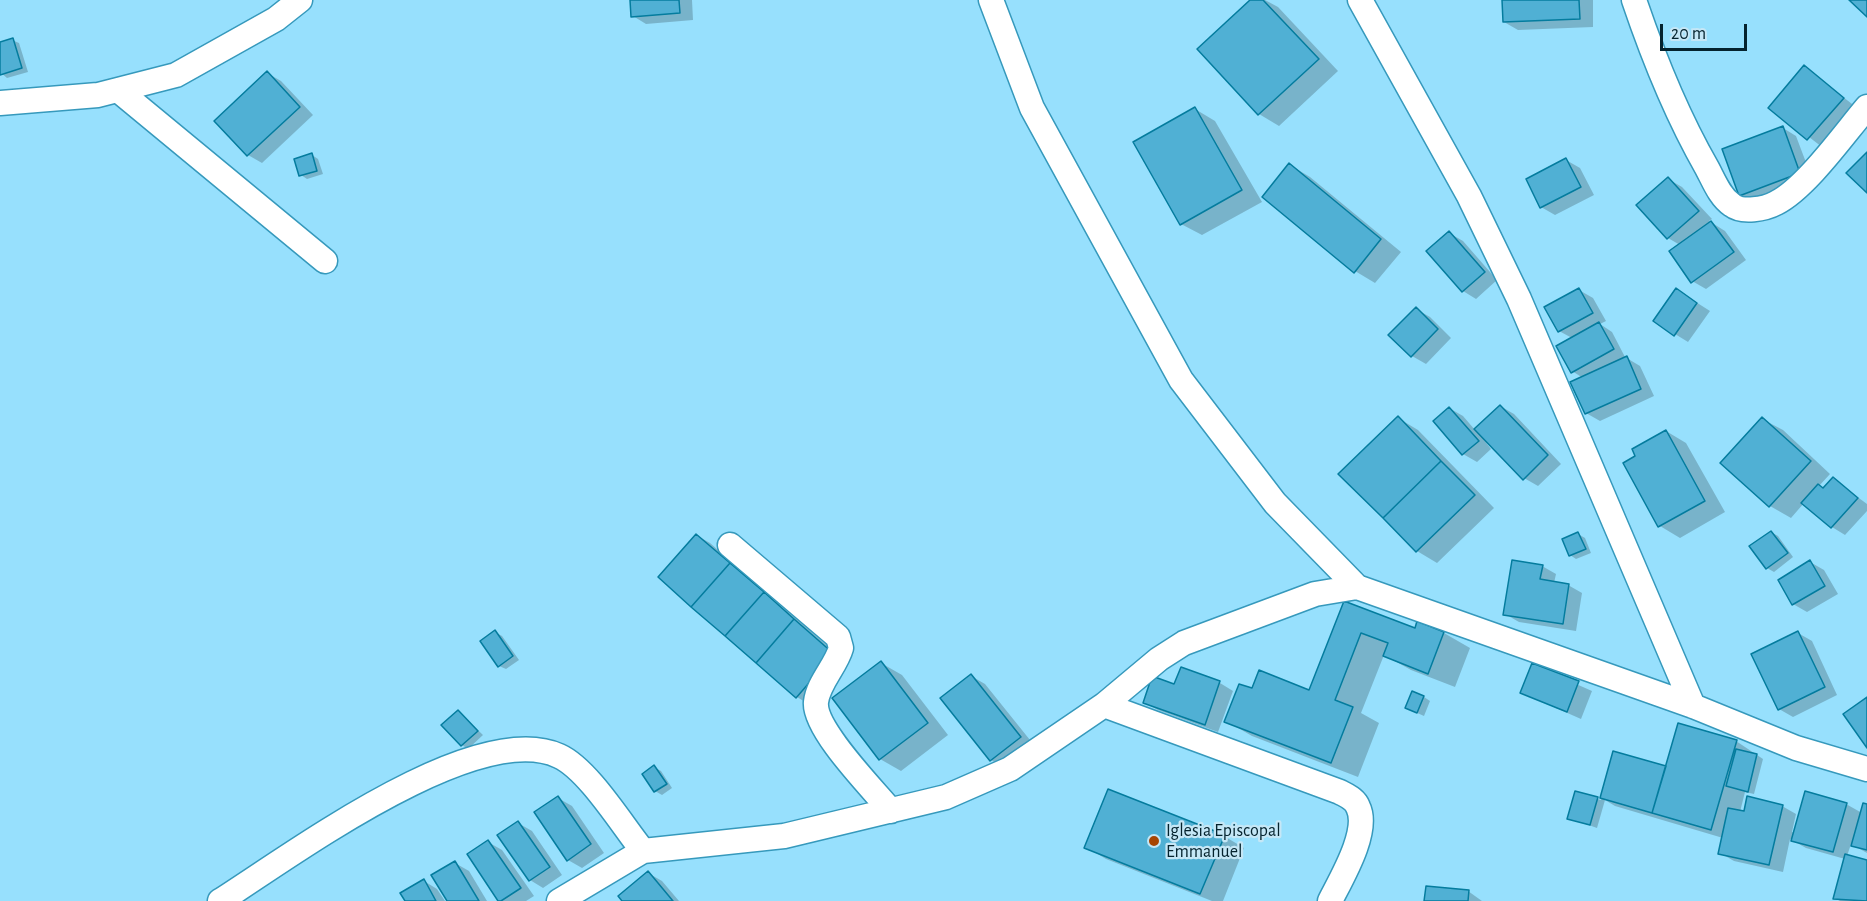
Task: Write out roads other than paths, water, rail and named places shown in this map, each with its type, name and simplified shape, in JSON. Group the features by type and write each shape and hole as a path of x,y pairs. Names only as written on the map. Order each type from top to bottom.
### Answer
{"street":[{"path":"0,103 50,101 118,90 176,75 276,20 300,0"},
{"path":"991,0 1032,108 1181,380 1275,503 1358,587 1693,706 1796,748 1867,769"},
{"path":"1360,0 1469,196 1519,299 1693,706"},
{"path":"1634,0 1655,63 1681,123 1723,198 1734,208 1754,209 1774,204 1793,193 1867,107"},
{"path":"118,90 325,261"},
{"path":"730,545 838,637 841,648 816,702 818,716 834,741 891,811"},
{"path":"559,901 643,851 784,836 946,797 1010,769 1104,705 1159,659 1184,644 1315,594 1358,587"},
{"path":"1104,705 1340,792 1352,799 1359,810 1360,826 1351,861 1330,901"},
{"path":"220,901 371,805 441,770 508,750 542,751 558,756 578,767 643,851"}],"place":[{"name":"Iglesia Episcopal Emmanuel","path":"1154,841"}]}
